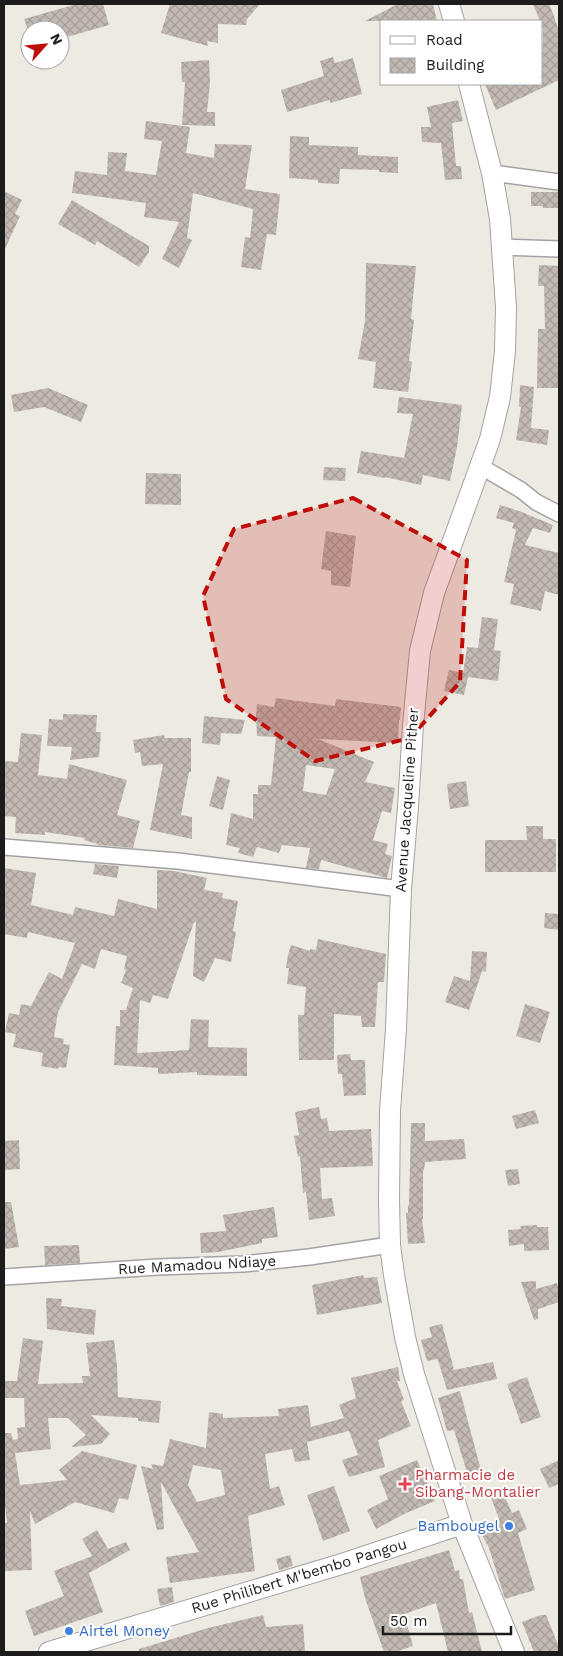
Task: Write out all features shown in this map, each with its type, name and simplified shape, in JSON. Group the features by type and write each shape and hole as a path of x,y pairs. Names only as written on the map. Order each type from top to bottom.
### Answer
{"street":[{"path":"449,4 454,20"},
{"name":"Avenue Jacqueline Pither","path":"469,85 492,173 500,218 506,329 503,374 496,417 490,438 434,593 420,651 401,889 396,1029 390,1111 390,1246 405,1338 414,1374 462,1524 514,1652"},
{"path":"492,173 559,182"},
{"path":"503,247 559,249"},
{"path":"480,466 521,490 536,502 559,514"},
{"path":"4,847 178,861 401,889"},
{"name":"Rue Mamadou Ndiaye","path":"4,1277 158,1267 243,1264 390,1246"},
{"name":"Rue Philibert M'bembo Pangou","path":"49,1652 345,1562 462,1524"}],"highlighted area":[{"path":"353,498 467,560 460,682 410,738 315,761 226,699 203,596 234,529"}],"building":[{"path":"77,4 103,4 109,25 70,36 70,20 24,19"},
{"path":"170,4 260,4 247,19 246,25 218,24 218,43 207,41 208,46 161,33"},
{"path":"398,4 433,4 437,20 380,20 365,21"},
{"path":"533,4 549,4 559,32 559,80 496,110 485,85 543,85 543,20 540,20"},
{"path":"333,57 335,63 353,58 362,94 330,103 330,100 287,112 281,90 324,76 320,61"},
{"path":"209,60 210,83 207,112 215,112 215,126 182,125 185,82 182,82 181,62"},
{"path":"458,100 463,121 452,123 456,166 461,166 462,179 445,180 441,143 422,142 421,127 431,127 427,107"},
{"path":"146,121 190,127 186,153 214,158 215,144 252,145 245,189 280,194 276,235 267,234 261,270 241,267 245,237 250,238 253,209 193,193 187,238 192,240 179,268 162,259 179,222 144,217 146,203 72,193 75,171 107,175 108,152 127,153 125,171 156,175 162,141 144,139"},
{"path":"290,136 309,137 309,145 358,147 358,155 398,157 398,173 379,172 379,170 340,169 339,184 318,183 318,180 289,178"},
{"path":"4,191 22,200 15,214 20,216 4,251"},
{"path":"531,192 559,192 559,208 531,206"},
{"path":"72,200 149,246 149,252 139,267 97,241 95,245 58,224"},
{"path":"366,263 416,266 411,319 414,320 409,361 412,362 408,392 373,388 376,362 358,359 365,321"},
{"path":"539,265 559,266 559,388 537,388 538,329 545,329 544,286 538,286"},
{"path":"520,385 534,387 531,428 549,430 547,445 516,440 521,407 519,407"},
{"path":"48,388 88,405 81,422 44,407 14,412 11,395"},
{"path":"399,397 462,405 457,447 450,481 423,475 421,485 357,473 361,451 404,458 413,414 397,413"},
{"path":"324,467 346,468 345,481 323,480"},
{"path":"146,473 181,474 181,505 145,504"},
{"path":"500,505 553,525 550,533 533,528 525,545 559,553 559,595 545,591 541,611 510,604 514,584 504,582 516,530 512,528 514,523 496,518"},
{"path":"326,531 356,536 350,587 331,585 331,571 321,569"},
{"path":"482,617 498,619 494,650 501,651 498,681 468,677 464,695 444,691 449,670 463,673 467,647 478,648"},
{"path":"276,698 335,706 336,699 401,707 398,743 318,739 374,762 365,782 395,788 391,813 382,811 373,840 388,844 385,854 392,856 387,878 321,860 319,869 306,868 310,848 282,845 279,853 257,847 253,857 238,853 240,848 226,845 231,813 253,819 253,794 258,794 258,785 271,785 276,737 257,736 256,715 257,704 274,707","holes":["306,765 335,769 326,795 303,791"]},
{"path":"63,714 97,715 96,732 101,732 99,757 70,760 72,747 47,746 49,719 63,720"},
{"path":"204,716 245,720 241,734 221,733 220,745 202,743"},
{"path":"21,733 42,735 38,775 67,779 69,764 127,780 117,815 140,821 133,848 98,845 84,840 85,838 45,832 45,835 15,833 16,817 4,816 4,761 18,762"},
{"path":"164,735 165,738 191,738 191,772 189,772 181,815 192,817 192,839 150,830 163,764 142,766 140,752 135,753 133,740"},
{"path":"217,776 230,780 223,810 209,806"},
{"path":"466,781 469,806 450,809 447,784"},
{"path":"526,826 543,826 543,839 556,839 556,872 485,872 485,840 527,840"},
{"path":"95,864 119,866 117,878 93,874"},
{"path":"4,868 36,873 31,905 73,915 75,907 114,916 118,899 157,909 157,870 174,871 207,878 204,890 223,893 222,898 238,901 233,931 236,932 231,962 215,958 204,982 193,976 196,922 194,922 168,999 153,995 150,1003 140,1000 137,1053 189,1050 191,1019 209,1020 208,1047 247,1048 247,1076 197,1075 197,1072 158,1074 158,1068 114,1065 116,1026 120,1026 120,1010 126,1010 133,988 121,983 126,970 124,969 127,956 101,949 95,969 82,964 58,1012 54,1037 64,1039 63,1044 70,1045 66,1068 59,1067 58,1069 41,1066 43,1053 13,1047 16,1034 5,1032 9,1013 19,1015 21,1004 31,1006 49,972 62,979 75,943 28,932 27,938 4,934"},
{"path":"545,913 559,914 559,930 544,928"},
{"path":"318,939 386,954 384,982 378,982 375,1027 362,1027 361,1016 334,1014 334,1060 299,1060 298,1015 304,1015 306,987 287,984 289,968 286,968 288,955 291,945 310,951 310,949 316,950"},
{"path":"472,951 487,952 486,972 482,971 469,1010 445,1002 454,976 470,981"},
{"path":"525,1004 550,1012 540,1043 516,1036"},
{"path":"350,1054 351,1060 365,1060 366,1095 344,1096 342,1074 338,1074 337,1055"},
{"path":"319,1107 321,1119 327,1118 329,1131 371,1129 373,1166 320,1168 322,1199 332,1198 335,1216 309,1220 306,1192 303,1193 300,1156 298,1157 294,1136 299,1135 295,1112"},
{"path":"535,1110 539,1123 516,1129 512,1116"},
{"path":"411,1123 425,1123 425,1141 464,1139 466,1159 425,1162 423,1170 422,1219 425,1243 408,1244 406,1213 408,1213 409,1205"},
{"path":"19,1140 20,1169 4,1170 4,1141"},
{"path":"518,1169 520,1184 508,1186 505,1170"},
{"path":"4,1202 11,1202 19,1247 4,1249"},
{"path":"274,1207 278,1237 262,1239 262,1243 218,1252 201,1253 200,1233 226,1231 223,1215"},
{"path":"537,1225 537,1227 548,1227 549,1250 524,1251 524,1244 509,1246 508,1230 521,1229 520,1226"},
{"path":"79,1245 80,1263 45,1265 44,1246"},
{"path":"363,1275 364,1278 377,1277 382,1303 317,1315 312,1285"},
{"path":"536,1281 536,1289 557,1283 559,1302 538,1309 538,1319 534,1320 521,1282"},
{"path":"46,1298 62,1299 61,1306 96,1310 94,1335 47,1329"},
{"path":"442,1324 454,1370 493,1362 497,1379 447,1390 438,1360 427,1361 421,1340 432,1337 429,1327"},
{"path":"23,1338 43,1341 38,1384 83,1383 82,1376 90,1376 86,1343 114,1340 118,1397 161,1401 159,1423 138,1421 138,1418 91,1415 110,1434 101,1444 71,1447 86,1435 68,1418 48,1418 51,1449 15,1453 20,1485 67,1480 59,1470 82,1451 137,1465 128,1500 119,1498 114,1513 75,1502 35,1524 30,1511 32,1570 4,1571 4,1523 7,1523 4,1497 4,1433 11,1433 13,1440 18,1439 17,1428 25,1427 24,1398 4,1398 4,1381 17,1381"},
{"path":"398,1367 400,1381 397,1381 404,1400 401,1401 411,1426 378,1440 385,1467 349,1477 342,1460 358,1455 349,1431 307,1442 310,1460 295,1462 292,1449 265,1454 270,1489 279,1486 285,1505 248,1516 255,1571 170,1583 166,1557 199,1552 161,1482 164,1529 157,1530 141,1466 153,1469 151,1464 163,1466 170,1439 206,1448 209,1412 223,1414 223,1418 279,1416 278,1409 308,1405 311,1427 344,1418 339,1405 356,1398 351,1378","holes":["193,1465 221,1470 225,1495 197,1502 188,1485"]},
{"path":"527,1377 541,1417 521,1424 507,1384"},
{"path":"460,1391 483,1478 470,1482 454,1430 447,1431 438,1398"},
{"name":"Pharmacie de Sibang-Montalier","path":"417,1460 435,1501 406,1513 376,1529 367,1510 388,1499 379,1476"},
{"path":"559,1460 559,1484 549,1488 540,1469"},
{"path":"334,1486 350,1531 323,1541 307,1495"},
{"path":"501,1488 512,1513 519,1510 527,1529 518,1533 535,1590 505,1599 489,1548 481,1533 500,1522 489,1492"},
{"path":"97,1530 108,1549 126,1542 130,1550 89,1573 103,1612 34,1636 25,1611 64,1596 54,1571 92,1556 82,1539"},
{"path":"449,1550 455,1571 459,1570 460,1579 463,1579 469,1613 472,1612 482,1652 448,1652 436,1603 404,1614 413,1646 395,1652 384,1652 365,1598 360,1577"},
{"path":"290,1555 293,1566 279,1570 276,1559"},
{"path":"172,1587 174,1602 160,1606 157,1589"},
{"path":"263,1615 266,1627 303,1624 305,1652 139,1652 139,1649 208,1628"},
{"path":"546,1615 559,1647 559,1652 534,1652 522,1622"}],"place":[{"name":"Pharmacie de Sibang-Montalier","path":"405,1484"},
{"name":"Bambougel","path":"509,1526"},
{"name":"Airtel Money","path":"69,1631"}]}
